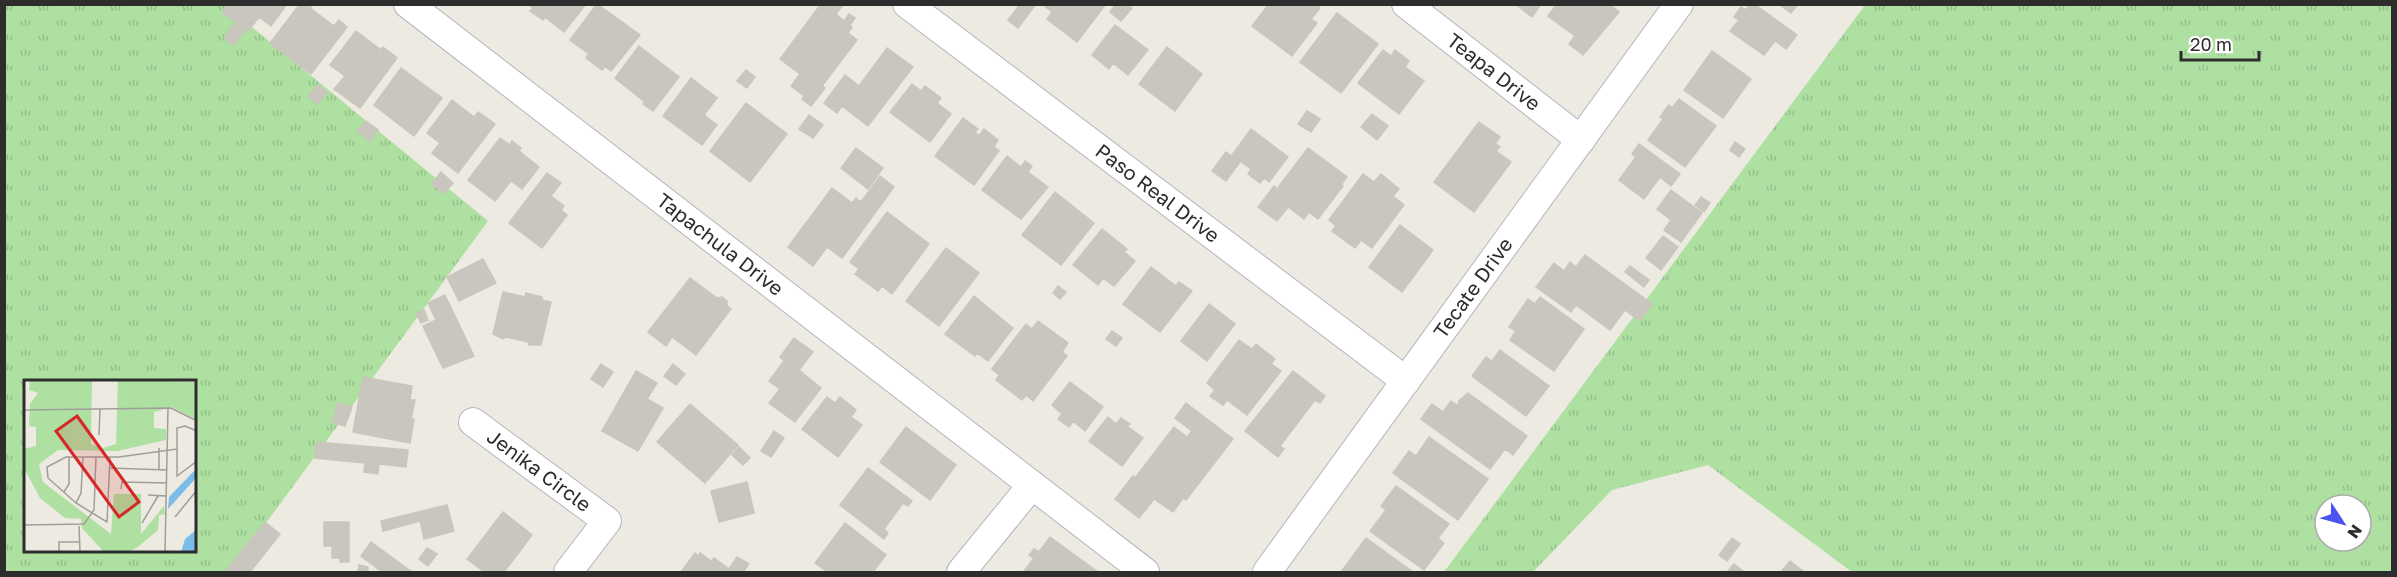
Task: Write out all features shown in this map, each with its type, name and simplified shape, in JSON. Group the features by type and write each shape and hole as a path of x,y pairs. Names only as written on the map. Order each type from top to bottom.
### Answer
{"street":[{"name":"Tapachula Drive","path":"408,4 1145,573"},
{"name":"Paso Real Drive","path":"908,4 1406,381"},
{"name":"Teapa Drive","path":"1406,4 1581,140"},
{"name":"Tecate Drive","path":"1266,573 1679,4"},
{"name":"Jenika Circle","path":"473,422 607,521 568,573"},
{"path":"962,573 1032,485"}],"green space":[{"path":"4,5 225,5 488,221 230,572 5,572"},
{"path":"1865,5 2392,5 2392,572 1852,572 1708,465 1612,490 1533,572 1444,572"}],"building":[{"path":"227,4 287,4 271,26 259,17 248,32 222,12"},
{"path":"300,4 313,4 310,8 334,26 339,20 347,27 311,74 270,43"},
{"path":"528,4 586,4 564,32 545,17 543,20 530,11 533,8"},
{"path":"597,4 640,35 611,71 605,66 602,70 586,58 589,54 570,40"},
{"path":"821,4 844,4 836,14 844,21 849,14 855,18 848,33 857,40 822,86 825,88 811,106 802,99 804,96 791,86 800,74 780,59"},
{"path":"1020,4 1036,4 1018,28 1008,20"},
{"path":"1042,4 1106,4 1077,42 1047,19 1052,12"},
{"path":"1116,4 1127,4 1132,8 1121,21 1110,12"},
{"path":"1269,4 1316,4 1320,8 1311,19 1317,23 1292,56 1252,26"},
{"path":"1519,4 1541,4 1532,17 1518,6"},
{"path":"1557,4 1609,4 1619,12 1583,55 1569,44 1575,36 1548,16"},
{"path":"1750,4 1754,4 1797,35 1786,49 1775,41 1764,55 1730,31 1739,20 1734,17 1741,7 1746,10"},
{"path":"1779,4 1798,4 1791,13"},
{"path":"1337,13 1378,44 1341,93 1300,62"},
{"path":"234,24 244,31 234,45 224,38"},
{"path":"1115,25 1148,50 1128,75 1113,63 1109,69 1092,55"},
{"path":"356,31 381,50 383,47 397,58 360,108 334,89 345,76 330,65"},
{"path":"639,46 679,77 653,111 615,78"},
{"path":"1167,47 1202,74 1175,111 1139,84"},
{"path":"887,48 913,67 868,126 842,106 837,113 824,103 845,75 859,86"},
{"path":"1383,50 1391,56 1395,50 1409,61 1405,67 1424,81 1399,114 1358,83"},
{"path":"1712,51 1751,79 1723,118 1684,90"},
{"path":"401,68 442,98 414,136 374,105"},
{"path":"746,70 755,77 747,88 737,81"},
{"path":"691,78 717,98 704,115 717,125 702,145 663,116"},
{"path":"912,84 921,91 925,86 941,98 937,103 951,114 930,142 890,112"},
{"path":"318,85 327,92 317,104 308,96"},
{"path":"1679,99 1716,126 1685,167 1648,140 1663,119 1660,117 1669,105 1672,108"},
{"path":"452,100 474,117 478,112 495,124 458,173 432,153 440,143 427,133"},
{"path":"746,103 787,134 750,182 710,151"},
{"path":"1307,111 1320,119 1311,132 1298,124"},
{"path":"1372,114 1388,126 1377,140 1361,127"},
{"path":"809,115 823,125 813,138 799,129"},
{"path":"963,118 978,129 975,132 979,136 984,129 998,140 994,147 999,151 974,185 935,156"},
{"path":"366,121 378,130 370,141 357,131"},
{"path":"1479,122 1500,137 1495,144 1500,147 1496,151 1511,162 1474,212 1434,182"},
{"path":"1251,129 1288,157 1269,182 1264,178 1260,183 1248,174 1251,169 1232,155"},
{"path":"500,138 510,145 512,141 521,148 519,151 539,167 522,189 511,181 495,201 468,180"},
{"path":"1735,142 1745,149 1739,157 1730,150"},
{"path":"1639,144 1680,174 1671,186 1660,177 1644,199 1619,180 1636,157 1632,154"},
{"path":"856,148 883,168 868,189 841,168"},
{"path":"1308,148 1347,177 1341,185 1343,186 1318,219 1309,212 1304,219 1288,207 1277,221 1258,207 1274,186 1277,189"},
{"path":"1226,152 1240,162 1226,181 1212,171"},
{"path":"1007,156 1021,167 1025,161 1032,166 1028,172 1048,187 1021,219 982,190"},
{"path":"441,172 453,183 443,194 432,184"},
{"path":"547,173 561,183 551,196 564,206 561,210 567,215 542,248 509,223"},
{"path":"1363,174 1374,182 1381,174 1399,189 1393,196 1404,205 1372,248 1361,240 1355,248 1332,231 1336,226 1329,220"},
{"path":"880,176 894,187 842,258 827,247 813,266 788,247 832,188 852,203 856,198 861,202"},
{"path":"1671,190 1702,213 1681,242 1664,230 1671,220 1657,209"},
{"path":"1055,192 1094,223 1061,265 1022,235"},
{"path":"1701,197 1710,203 1704,212 1695,205"},
{"path":"887,212 929,244 892,294 882,286 878,291 855,274 859,269 850,262"},
{"path":"1400,225 1433,250 1402,292 1369,267"},
{"path":"1102,229 1127,249 1124,252 1135,261 1114,286 1103,278 1098,285 1073,265"},
{"path":"1663,236 1678,247 1661,270 1646,258"},
{"path":"946,248 979,273 939,326 906,301"},
{"path":"1585,255 1652,304 1640,321 1625,310 1610,330 1576,305 1571,312 1536,287 1554,263 1564,271 1570,262 1576,267"},
{"path":"483,259 496,283 459,301 447,277"},
{"path":"1630,266 1649,280 1644,287 1625,272"},
{"path":"1151,267 1176,286 1179,282 1192,291 1160,332 1123,304"},
{"path":"690,278 717,298 722,297 731,309 696,355 672,337 666,346 648,332"},
{"path":"1058,286 1066,292 1060,299 1053,293"},
{"path":"503,292 525,297 526,293 551,302 541,345 529,345 528,342 506,337 503,339 493,334"},
{"path":"445,295 474,356 443,368 423,326 436,320 428,303"},
{"path":"974,296 1013,328 988,361 977,353 975,356 945,334"},
{"path":"1540,297 1584,329 1554,371 1510,340 1516,331 1509,327 1528,299 1535,304"},
{"path":"1209,304 1235,324 1207,361 1181,341"},
{"path":"424,310 428,320 421,323 416,313"},
{"path":"1038,321 1068,343 1062,352 1067,356 1033,401 1026,395 1022,400 996,380 999,375 992,369 1026,324 1032,329"},
{"path":"1112,331 1122,338 1116,346 1106,339"},
{"path":"794,338 813,352 799,370 821,388 795,422 769,403 780,389 769,381 784,361 780,357"},
{"path":"1239,340 1252,349 1256,344 1275,359 1271,364 1281,371 1247,415 1227,400 1223,405 1210,396 1215,390 1207,383"},
{"path":"1500,350 1549,386 1526,416 1472,376 1486,357 1492,361"},
{"path":"601,364 613,372 603,387 591,379"},
{"path":"673,364 685,374 676,385 664,376"},
{"path":"636,371 657,383 647,399 663,408 638,451 602,431"},
{"path":"1293,371 1325,396 1320,403 1315,400 1280,446 1284,449 1278,457 1245,431"},
{"path":"363,377 412,386 410,400 415,400 410,443 353,432"},
{"path":"1070,382 1103,407 1085,431 1073,421 1069,427 1058,419 1062,414 1052,405"},
{"path":"1468,393 1527,436 1513,455 1505,449 1490,469 1421,419 1432,404 1443,412 1451,401 1458,406 1459,401"},
{"path":"827,397 835,403 840,397 856,410 851,417 862,425 838,457 802,429"},
{"path":"338,403 352,407 345,426 332,422"},
{"path":"1186,403 1233,439 1186,500 1183,498 1173,512 1154,499 1139,518 1115,499 1133,476 1135,478 1174,427 1187,437 1192,431 1175,418"},
{"path":"690,404 738,445 705,483 657,442"},
{"path":"1108,417 1116,424 1121,418 1130,424 1127,426 1143,438 1122,466 1089,441"},
{"path":"906,427 956,465 930,500 880,462"},
{"path":"774,431 784,438 771,457 761,451"},
{"path":"1429,437 1488,479 1458,520 1393,473 1409,451 1416,456"},
{"path":"316,442 408,450 406,467 379,464 378,474 364,472 365,463 315,458"},
{"path":"739,447 750,458 743,465 732,455"},
{"path":"868,468 912,501 908,506 903,503 884,529 888,533 884,539 840,505"},
{"path":"747,482 754,513 719,522 711,491"},
{"path":"1396,486 1449,524 1438,538 1444,543 1424,570 1370,531 1386,510 1381,506"},
{"path":"447,505 454,531 424,539 420,521 383,531 381,521"},
{"path":"503,512 532,535 504,572 481,572 483,571 467,559"},
{"path":"265,522 280,534 250,572 225,572"},
{"path":"324,522 349,522 349,562 340,562 340,558 332,558 332,546 324,546"},
{"path":"845,523 886,555 873,572 828,572 815,563"},
{"path":"1050,537 1098,572 1024,571 1034,558 1029,555 1034,549 1039,552"},
{"path":"1366,538 1413,572 1341,572"},
{"path":"1732,538 1740,544 1727,561 1719,555"},
{"path":"371,542 412,572 382,572 361,556"},
{"path":"427,548 437,554 428,566 419,559"},
{"path":"695,553 699,556 700,553 711,561 714,558 729,569 727,572 681,572"},
{"path":"737,557 749,564 743,572 734,572 729,569"},
{"path":"1790,561 1804,572 1781,572"},
{"path":"1734,564 1743,571 1727,572"},
{"path":"359,565 368,567 368,572 358,572"}]}
